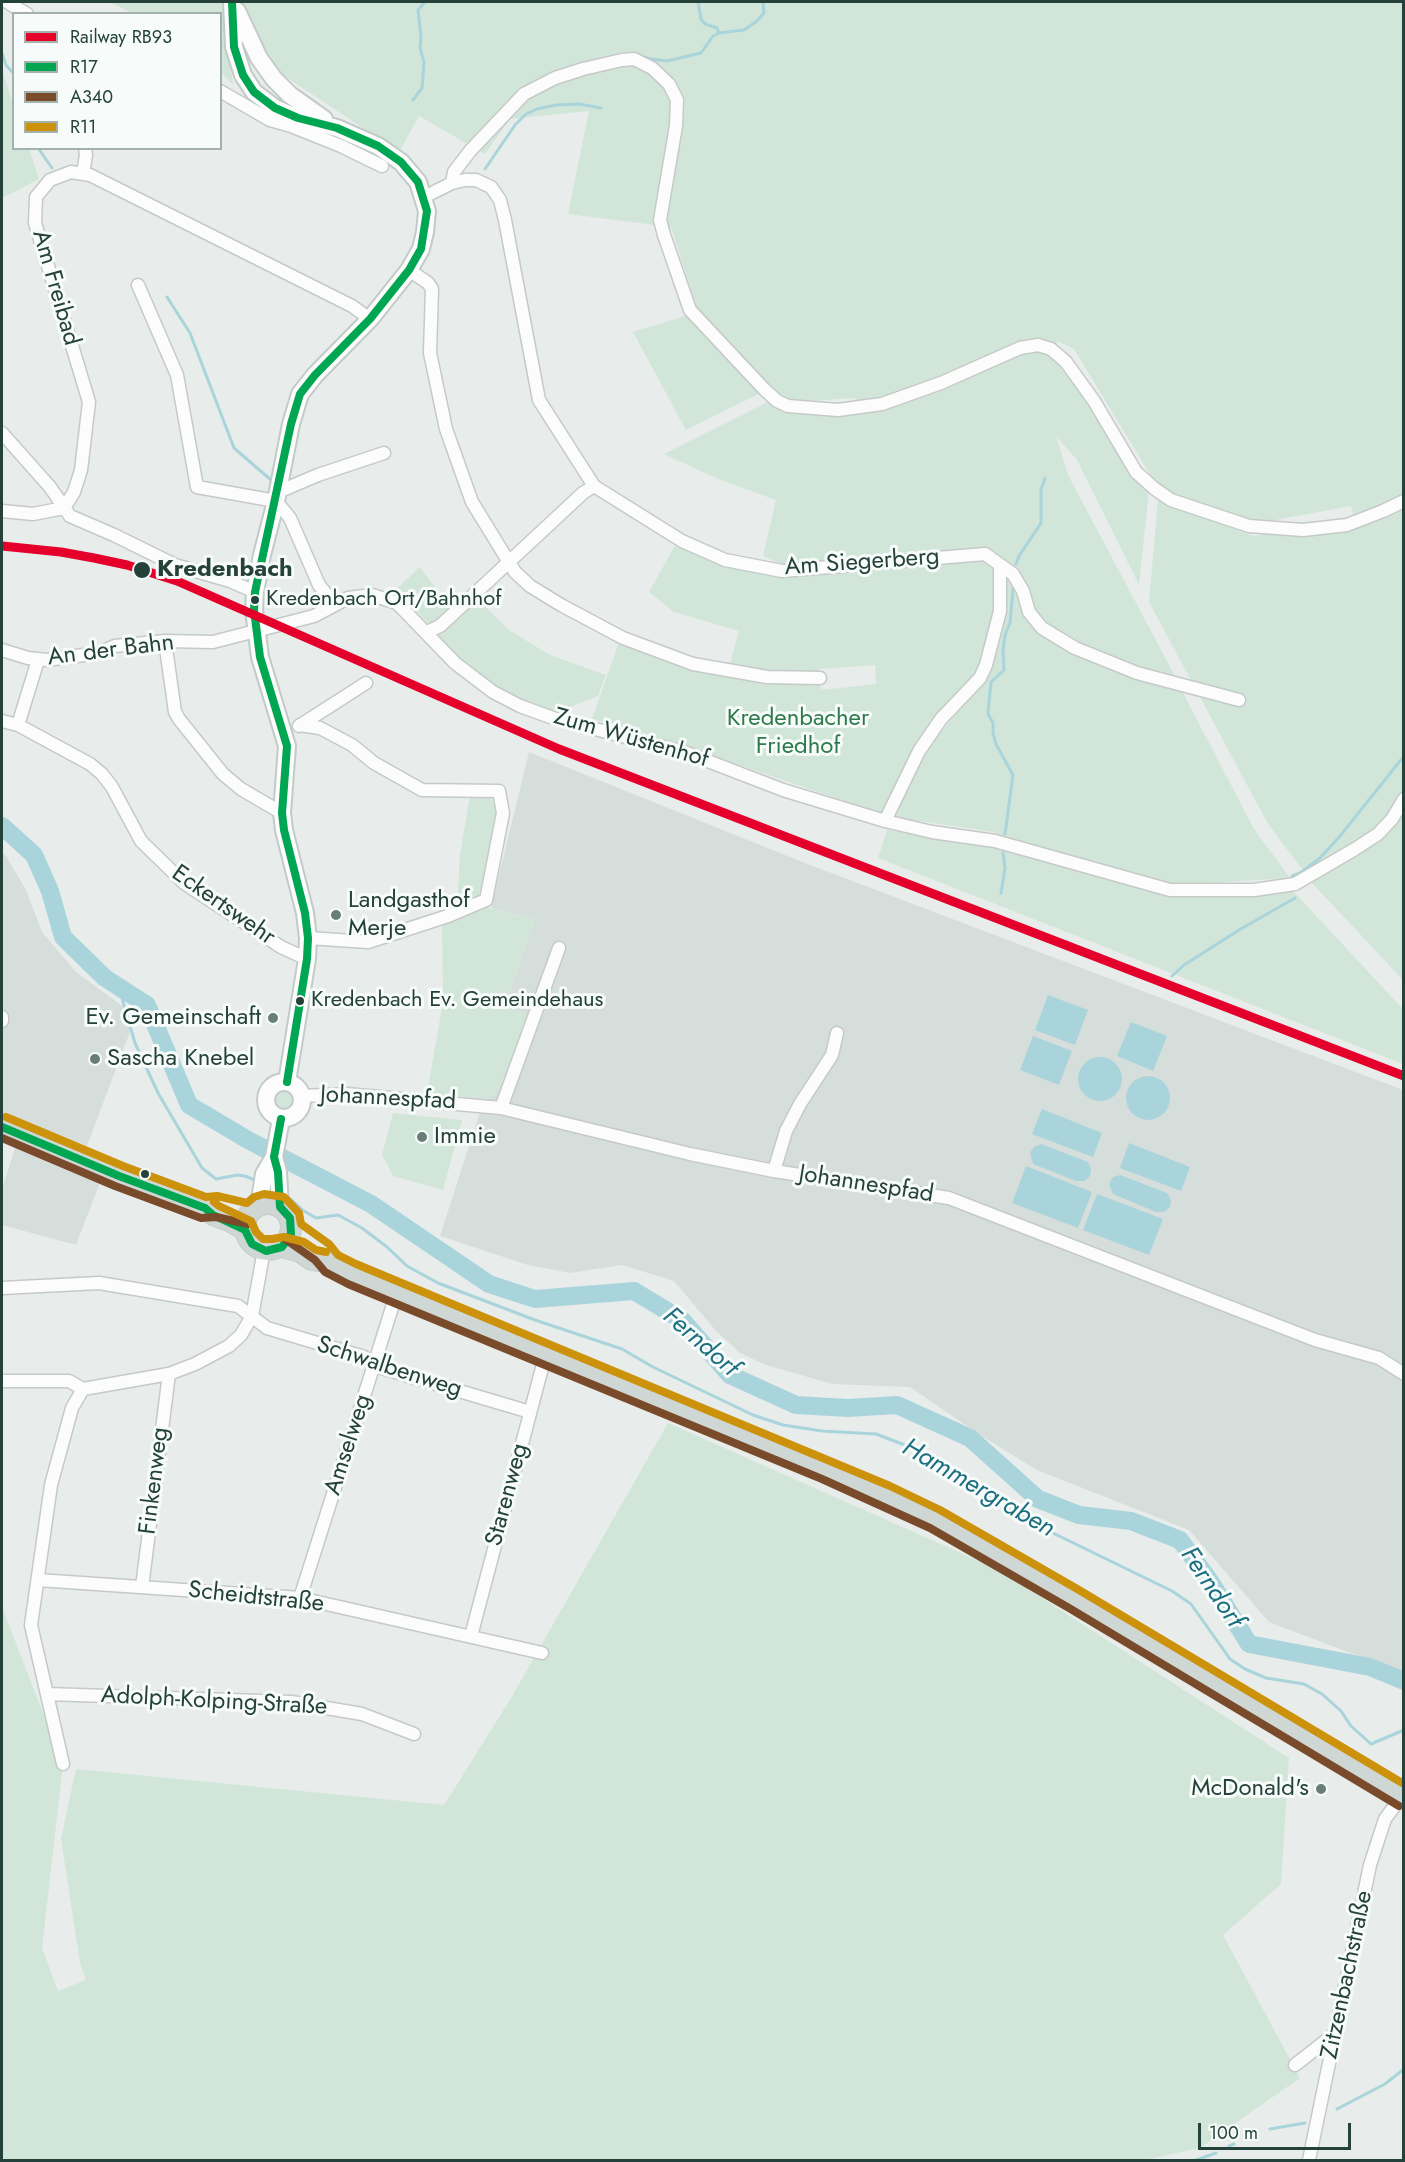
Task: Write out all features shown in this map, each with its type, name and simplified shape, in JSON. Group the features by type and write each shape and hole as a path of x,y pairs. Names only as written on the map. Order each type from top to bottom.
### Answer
{"main road":[{"path":"232,2 234,47 243,75 254,92 275,108 331,134 378,146 402,162 418,182 427,211 421,249 409,270 370,319 315,375 300,394 291,424 255,592 256,631 266,679 287,746 282,813 284,830 305,913 308,938 307,959 287,1082"},
{"path":"232,2 259,58 274,79 331,134"},
{"path":"287,1082 297,1087 302,1096 302,1104 297,1113 290,1118 281,1119 270,1111 266,1098 274,1085 287,1082"},
{"path":"281,1119 274,1157 264,1174 251,1217 252,1244 279,1242 312,1260 331,1263 352,1274 826,1470 935,1519 1074,1599 1403,1796"},
{"path":"2,1127 119,1176 205,1208 216,1206 251,1217 273,1205 280,1207 290,1218 279,1242"},
{"path":"274,1157 278,1172 280,1207"}],"street":[{"path":"7,2 24,12"},
{"path":"452,183 454,172 470,151 524,94 555,78 584,69 634,59 652,68 669,84 677,100 676,126 660,220 687,304 695,316 777,401 788,406 838,410 882,404 941,383 1020,348 1038,345 1051,349 1066,362 1094,401 1136,472 1170,500 1250,526 1303,530 1347,525 1404,501"},
{"path":"222,92 270,120 331,134 382,166"},
{"path":"85,150 83,174 90,175 352,306 370,319"},
{"name":"Am Freibad","path":"64,508 74,492 81,470 89,402 35,223 36,197 50,180 71,172 83,174"},
{"name":"Am Siegerberg","path":"424,197 452,183 476,180 491,187 500,200 539,400 594,486 682,541 725,560 782,571 985,554 1013,574 1023,591 1029,612 1042,628 1075,648 1137,673 1239,700"},
{"path":"409,270 428,283 432,289 430,353 446,429 472,502 508,563 530,586 623,638 693,664 767,677 820,678"},
{"path":"138,285 177,375 197,487 277,497 318,475 384,453"},
{"path":"2,433 50,487 70,516 176,566 230,581 255,592"},
{"path":"427,632 440,626 583,493 594,486"},
{"path":"277,497 290,518 319,585 335,605"},
{"path":"2,511 33,514 64,508"},
{"path":"885,821 919,751 941,719 980,678 986,665 1000,611 1000,565"},
{"name":"Zum Wüstenhof","path":"256,631 314,616 348,598 372,595 397,603 455,663 493,692 520,706 553,718 687,753 783,790 885,821 932,832 995,841 1170,890 1254,890 1294,884 1378,834 1392,819 1404,799"},
{"name":"An der Bahn","path":"2,650 39,660 98,653 115,646 165,641 213,642 256,631"},
{"path":"165,641 175,712 179,719 222,774 241,789 282,813"},
{"path":"18,725 39,660"},
{"path":"284,731 300,725 366,683"},
{"name":"Eckertswehr","path":"2,722 18,725 90,764 112,787 141,841 184,883 281,947 307,959"},
{"path":"300,725 320,728 352,745 374,763 422,790 499,791 503,813 486,900 424,925 368,942 308,938"},
{"path":"501,1108 559,948"},
{"path":"774,1171 786,1131 800,1104 832,1055 837,1033"},
{"name":"Johannespfad","path":"302,1096 346,1094 501,1108 690,1154 774,1171 949,1198 1315,1340 1379,1358 1404,1374"},
{"path":"2,1381 69,1381 83,1389 169,1374 195,1364 229,1346 242,1335 252,1316 279,1242"},
{"name":"Schwalbenweg","path":"2,1288 99,1283 238,1306 267,1328 364,1357 375,1366 530,1413"},
{"name":"Amselweg","path":"300,1598 397,1292"},
{"name":"Starenweg","path":"471,1636 546,1353"},
{"name":"Finkenweg","path":"142,1587 169,1374"},
{"path":"63,1764 32,1625 51,1485 72,1408 83,1389"},
{"name":"Scheidtstraße","path":"38,1580 300,1598 542,1653"},
{"name":"Adolph-Kolping-Straße","path":"47,1694 291,1702 363,1714 414,1734"},
{"name":"Zitzenbachstraße","path":"1309,2160 1370,1865 1385,1819 1403,1796"},
{"path":"1294,2065 1337,2032"}],"shaded area":[{"path":"529,752 805,863 1403,1090 1403,1673 1269,1622 1189,1530 1037,1470 980,1435 910,1387 832,1384 766,1365 740,1353 716,1331 674,1281 622,1265 570,1273 528,1265 440,1236 480,1112 487,1099 491,1097 529,1014 504,1006 535,919 491,908"},
{"path":"2,851 26,890 42,932 76,972 136,1016 87,1146 2,1116"},
{"path":"17,1142 100,1182 76,1245 2,1225 2,1189"}],"green space":[{"path":"109,2 224,2 233,85 222,73 222,12 130,12"},
{"path":"239,2 1403,2 1403,980 1311,882 1324,865 1302,869 1268,824 1149,602 1158,500 1253,536 1354,518 1351,506 1254,524 1171,493 1151,476 1074,349 1057,341 1057,356 1149,491 1139,585 1077,460 1056,436 1068,475 1176,678 1079,642 1046,624 1037,614 1034,629 1072,654 1182,691 1254,829 1290,878 1171,885 993,832 893,817 923,754 977,689 1007,565 984,547 783,565 763,556 776,500 718,479 664,454 768,402 787,411 859,413 855,398 794,402 771,388 686,430 633,332 698,312 671,227 568,214 589,111 510,119 485,154 419,116 399,152 283,75 254,33"},
{"path":"2,69 12,101 12,150 29,150 39,179 2,198"},
{"name":"Kredenbacher Friedhof","path":"677,542 723,566 783,578 982,560 993,569 994,612 975,676 938,716 913,749 882,814 652,735 592,719 619,642 692,668 766,685 772,683 820,684 821,690 876,684 875,665 819,669 819,672 766,672 729,667 739,631 674,612 649,592"},
{"path":"420,567 452,611 432,627 403,598 392,593"},
{"path":"474,596 509,630 550,655 606,675 598,696 553,714 518,704 458,660 433,635"},
{"path":"470,795 491,798 497,809 486,881 478,896 457,906 460,855"},
{"path":"887,830 994,846 1172,896 1255,897 1292,890 1403,1009 1403,1064 878,858"},
{"path":"481,906 535,919 504,1005 529,1014 503,1086 496,1094 487,1099 427,1093 443,1002 442,921"},
{"path":"284,1082 297,1087 302,1100 297,1113 284,1118 271,1113 266,1100 271,1087"},
{"name":"Immie","path":"393,1113 462,1120 443,1190 393,1176 382,1155"},
{"path":"668,1423 997,1569 1289,1758 1281,1884 1223,1935 1300,2078 1200,2148 1145,2160 2,2160 2,1607 63,1765 42,1948 58,1991 86,1980 80,1963 61,1839 76,1769 444,1805 511,1698"}],"water":[{"path":"1048,995 1088,1010 1075,1045 1035,1030"},
{"path":"1131,1022 1167,1036 1153,1071 1117,1056"},
{"path":"1033,1036 1072,1051 1059,1085 1020,1070"},
{"path":"1100,1057 1109,1058 1116,1063 1121,1070 1121,1088 1116,1095 1109,1100 1100,1101 1091,1100 1084,1095 1079,1088 1078,1079 1079,1070 1084,1063 1091,1058"},
{"path":"1148,1076 1164,1082 1170,1098 1164,1114 1148,1120 1132,1114 1126,1098 1132,1082"},
{"path":"1042,1109 1102,1133 1093,1157 1032,1134"},
{"path":"1129,1143 1190,1167 1181,1191 1120,1168"},
{"path":"1041,1144 1088,1162 1091,1169 1090,1176 1084,1181 1076,1181 1033,1164 1030,1153 1034,1147"},
{"path":"1026,1166 1092,1192 1078,1228 1012,1203"},
{"path":"1120,1175 1167,1193 1171,1200 1170,1207 1164,1212 1156,1212 1113,1194 1109,1184 1113,1177"},
{"path":"1097,1194 1163,1219 1149,1255 1083,1230"}],"waterway":[{"path":"413,100 422,88 424,62 420,48 418,10 425,2"},
{"path":"698,2 701,19 705,24 717,28 719,33"},
{"path":"651,59 667,61 701,53 713,36 719,33 744,30 757,21 764,13 763,2"},
{"path":"2,53 6,65 12,72"},
{"path":"637,55 655,63"},
{"path":"485,169 515,125 526,114 556,105 579,104 601,108"},
{"path":"39,150 52,168"},
{"path":"167,297 190,333 234,448 271,480"},
{"path":"1016,564 1041,523 1041,490 1045,478"},
{"path":"1005,834 1013,775 996,744 993,723 988,714 991,682 1004,670 1003,651 1005,635 1010,623 1013,589"},
{"path":"1292,876 1300,873 1320,858 1404,756"},
{"name":"Ferndorf","path":"2,826 34,855 50,891 63,937 105,978 147,1005 189,1105 248,1140 371,1204 489,1284 535,1299 634,1291 682,1320 730,1375 796,1405 848,1408 897,1405 970,1438 1038,1499 1079,1515 1131,1521 1180,1540 1210,1581 1249,1644 1370,1667 1404,1681"},
{"path":"1001,893 1005,868 1003,853"},
{"path":"1172,976 1184,965 1239,930 1295,898"},
{"name":"Hammergraben","path":"121,989 135,1043 158,1093 202,1168 216,1179 237,1175 257,1181"},
{"name":"Hammergraben","path":"285,1194 304,1211 316,1218 338,1215 362,1228 407,1266 438,1283 535,1320 622,1349 653,1367 753,1415 783,1425 822,1431 876,1434 923,1452 965,1475 989,1497 1055,1534 1172,1591 1191,1604 1230,1659 1245,1669 1266,1678 1304,1684 1322,1694 1371,1744 1404,1730"},
{"path":"1337,2109 1385,2084 1404,2069"},
{"path":"1270,2129 1305,2123"},
{"path":"1229,2146 1234,2144"},
{"path":"1196,2160 1216,2153"}],"rail line":[{"name":"RB93","path":"2,546 94,558 127,565 177,581 559,749 1404,1076"}],"transit line":[{"name":"R17","path":"232,2 234,47 243,75 254,92 275,108 298,118 337,128 378,146 401,162 418,182 427,211 421,249 409,270 370,319 315,375 300,394 291,424 255,592 254,610 260,657 287,746 282,813 284,830 305,913 308,938 307,959 287,1082"},
{"name":"R11","path":"6,1117 123,1166 206,1197 217,1196 247,1203 254,1197 264,1194 284,1197 299,1213 301,1224 329,1244 338,1255 356,1264 890,1486 940,1510 1079,1590 1404,1784"},
{"name":"R17","path":"2,1127 119,1176 205,1208 213,1215 245,1230 252,1244 266,1251 282,1247 291,1234 290,1218 280,1207 278,1172 274,1157 281,1119"},
{"name":"A340","path":"2,1138 115,1186 201,1218 216,1217 248,1224"},
{"name":"R11","path":"214,1202 251,1221 256,1232 263,1239 284,1237 304,1242 316,1250 326,1252"},
{"name":"A340","path":"285,1239 315,1260 325,1272 348,1284 822,1479 930,1528 1069,1608 1399,1806"}],"place":[{"name":"Kredenbach","path":"142,570"},
{"name":"Kredenbach Ort/Bahnhof","path":"255,600"},
{"name":"Landgasthof Merje","path":"336,915"},
{"name":"Kredenbach Ev. Gemeindehaus","path":"300,1001"},
{"name":"Ev. Gemeinschaft","path":"273,1018"},
{"name":"Sascha Knebel","path":"95,1059"},
{"name":"Immie","path":"422,1137"},
{"name":"McDonald's","path":"1321,1789"}]}
